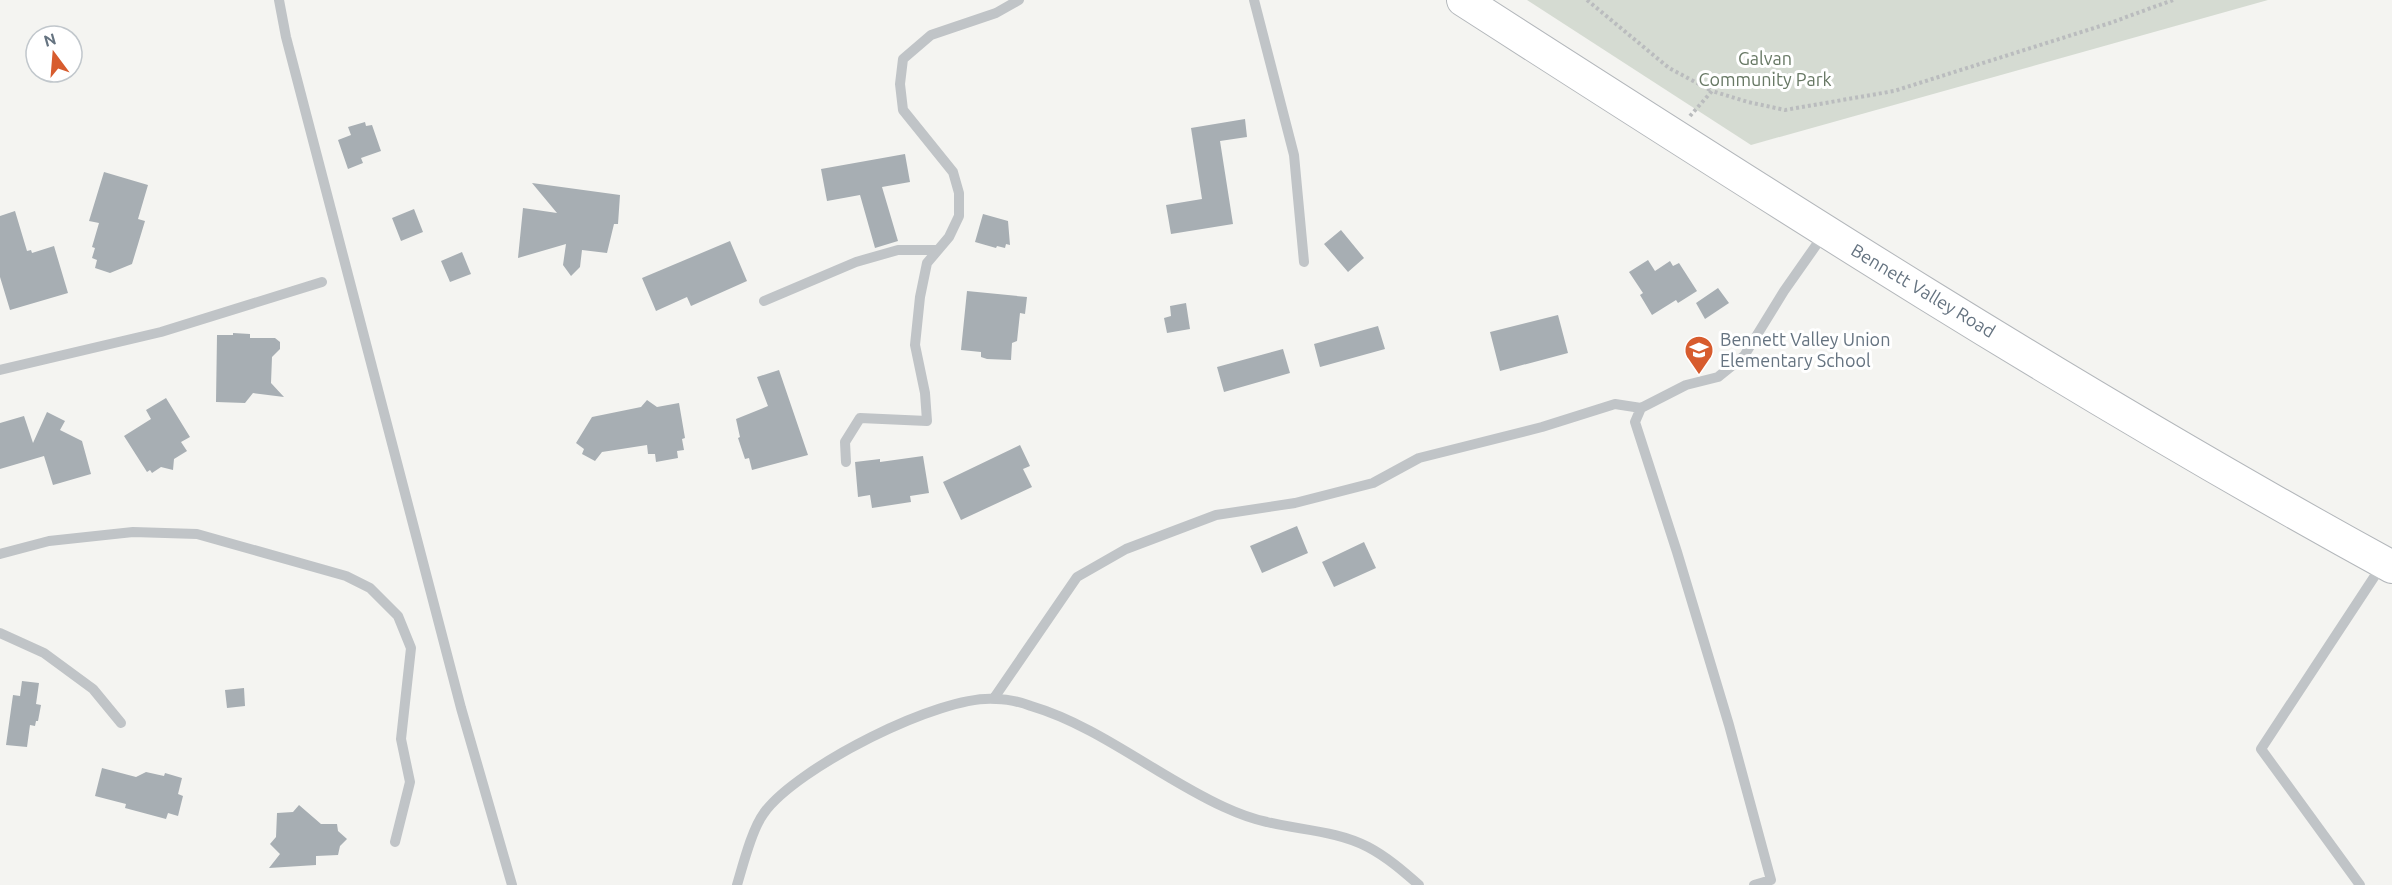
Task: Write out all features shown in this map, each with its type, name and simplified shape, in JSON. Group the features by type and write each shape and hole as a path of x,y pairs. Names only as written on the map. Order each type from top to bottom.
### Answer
{"street":[{"name":"Bennett Valley Road","path":"1463,0 1826,231 2129,417 2388,565"}],"lane":[{"path":"279,0 286,37 458,696 512,885"},
{"path":"846,462 845,442 860,418 927,421 925,393 915,345 920,297 927,263 949,237 959,216 959,192 953,172 903,110 900,84 903,59 931,35 996,13 1020,0"},
{"path":"1254,0 1294,155 1304,262"},
{"path":"994,698 1077,577 1126,549 1216,515 1295,503 1373,483 1419,458 1542,427 1615,404 1641,408 1686,385 1718,377 1744,356 1784,291 1826,231"},
{"path":"764,301 856,262 898,250 938,250"},
{"path":"0,370 161,332 322,282"},
{"path":"1641,408 1635,422 1732,736 1771,880 1754,885"},
{"path":"0,554 49,542 133,532 197,534 346,576 370,588 398,616 411,648 401,739 410,782 394,842"},
{"path":"2360,885 2261,749 2388,565"},
{"path":"0,633 44,653 93,689 121,723"},
{"path":"737,885 744,860 763,813 793,782 870,737 944,706 994,698 1032,706 1093,732 1224,807 1264,822 1324,833 1367,846 1400,867 1419,885"}],"path":[{"path":"1587,0 1669,68 1712,91 1785,110 1894,91 2110,23 2174,0"},
{"path":"1673,134 1712,91"}],"green space":[{"name":"Galvan Community Park","path":"1527,0 2268,0 1751,145"}],"building":[{"path":"1245,119 1247,137 1220,141 1233,224 1171,234 1166,205 1202,199 1191,128"},
{"path":"365,122 366,126 372,125 381,151 361,158 363,163 348,169 338,140 351,135 348,127"},
{"path":"905,154 910,182 882,187 898,241 875,248 860,195 827,201 821,169"},
{"path":"104,172 148,185 138,219 145,221 132,264 110,273 95,268 97,260 92,258 95,248 92,247 99,223 89,221"},
{"path":"532,183 620,195 618,224 614,224 607,253 582,250 580,267 571,276 563,265 566,244 518,258 523,208 557,213"},
{"path":"414,209 423,232 401,241 392,218"},
{"path":"15,211 27,251 31,250 32,253 54,246 68,293 10,310 0,277 0,216"},
{"path":"983,214 1008,221 1010,245 1006,244 1005,248 997,246 996,248 975,242"},
{"path":"1341,230 1364,258 1348,272 1324,244"},
{"path":"730,241 747,281 691,306 687,297 656,311 642,278"},
{"path":"462,252 471,274 450,282 441,261"},
{"path":"1648,260 1655,271 1670,261 1673,266 1679,263 1697,291 1678,303 1676,300 1652,315 1640,295 1643,293 1629,272"},
{"path":"1718,288 1729,303 1705,319 1696,303"},
{"path":"967,291 1027,297 1025,314 1020,313 1017,341 1012,343 1011,360 987,359 981,357 981,352 961,350"},
{"path":"1186,303 1190,329 1167,333 1164,318 1171,316 1170,306"},
{"path":"1558,315 1568,353 1500,371 1490,332"},
{"path":"1378,326 1385,349 1320,367 1314,344"},
{"path":"233,333 250,334 250,338 275,338 280,342 280,349 272,357 271,383 284,397 253,393 245,403 216,402 217,335 233,335"},
{"path":"1283,349 1290,373 1224,392 1217,367"},
{"path":"779,370 808,455 752,470 749,458 745,459 738,438 740,437 736,419 768,406 757,377"},
{"path":"166,398 190,437 181,442 187,451 174,459 173,470 161,467 152,473 150,470 147,472 124,436 151,419 146,410"},
{"path":"647,400 657,407 679,403 685,438 682,439 684,450 677,451 678,458 656,462 655,454 648,454 647,445 602,452 595,461 582,454 584,449 576,443 592,417 641,407"},
{"path":"47,412 65,421 60,430 82,441 91,474 53,485 44,456 0,469 0,423 24,416 33,443"},
{"path":"1020,445 1030,466 1023,469 1032,487 961,520 943,482"},
{"path":"923,456 929,493 910,496 911,502 872,508 870,495 858,497 855,462 880,459 880,462"},
{"path":"1297,526 1308,553 1262,573 1250,546"},
{"path":"1364,542 1376,568 1334,587 1322,562"},
{"path":"22,681 39,683 36,704 41,705 38,721 35,726 30,725 27,747 6,745 13,695 20,696"},
{"path":"244,688 245,706 227,708 225,690"},
{"path":"102,768 136,777 146,772 164,776 165,773 182,778 178,794 183,796 178,816 168,813 166,819 125,808 126,804 95,796"},
{"path":"299,805 321,824 337,824 338,831 347,839 340,846 338,855 316,856 316,865 269,868 280,854 270,844 276,837 277,813 293,812"}],"place":[{"name":"Bennett Valley Union Elementary School","path":"1699,376"}]}
